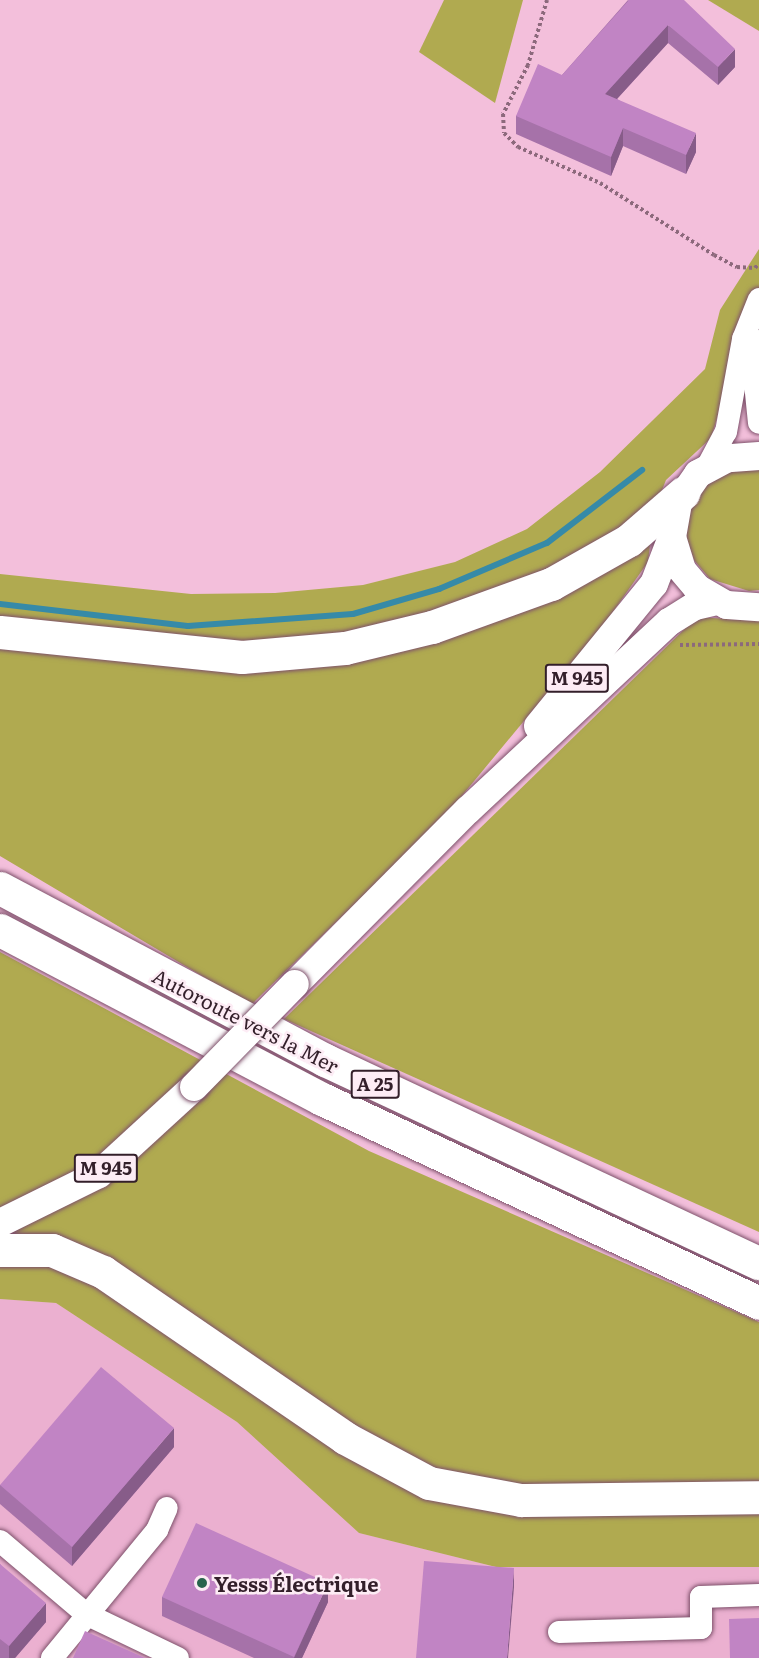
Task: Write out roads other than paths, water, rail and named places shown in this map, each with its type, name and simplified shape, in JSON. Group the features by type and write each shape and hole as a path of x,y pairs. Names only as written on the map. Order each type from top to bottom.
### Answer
{"highway":[{"path":"0,632 242,657 355,646 432,627 551,584 636,535 683,493"},
{"name":"Autoroute vers la Mer","path":"0,888 325,1060 759,1263"},
{"name":"A 25","path":"0,930 322,1098 759,1303"},
{"path":"0,1250 52,1250 104,1272 345,1438 429,1483 520,1500 759,1497"}],"main road":[{"path":"759,456 728,458 707,467 683,493 672,537 682,570 717,601 759,607"},
{"name":"M 945","path":"468,810 654,584 672,537"},
{"name":"M 945","path":"0,1223 99,1174 194,1087 468,810 669,622 695,606 717,601"}],"street":[{"path":"707,467 726,432 743,339 759,299"},
{"path":"759,340 754,373 759,423"},
{"path":"52,1658 157,1530 167,1508"},
{"path":"0,1540 86,1614 178,1658"},
{"path":"559,1632 701,1628 701,1597 759,1595"}],"waterway":[{"path":"0,604 188,626 353,614 439,589 547,543 642,470"}],"place":[{"name":"Yesss Électrique","path":"202,1583"}]}
